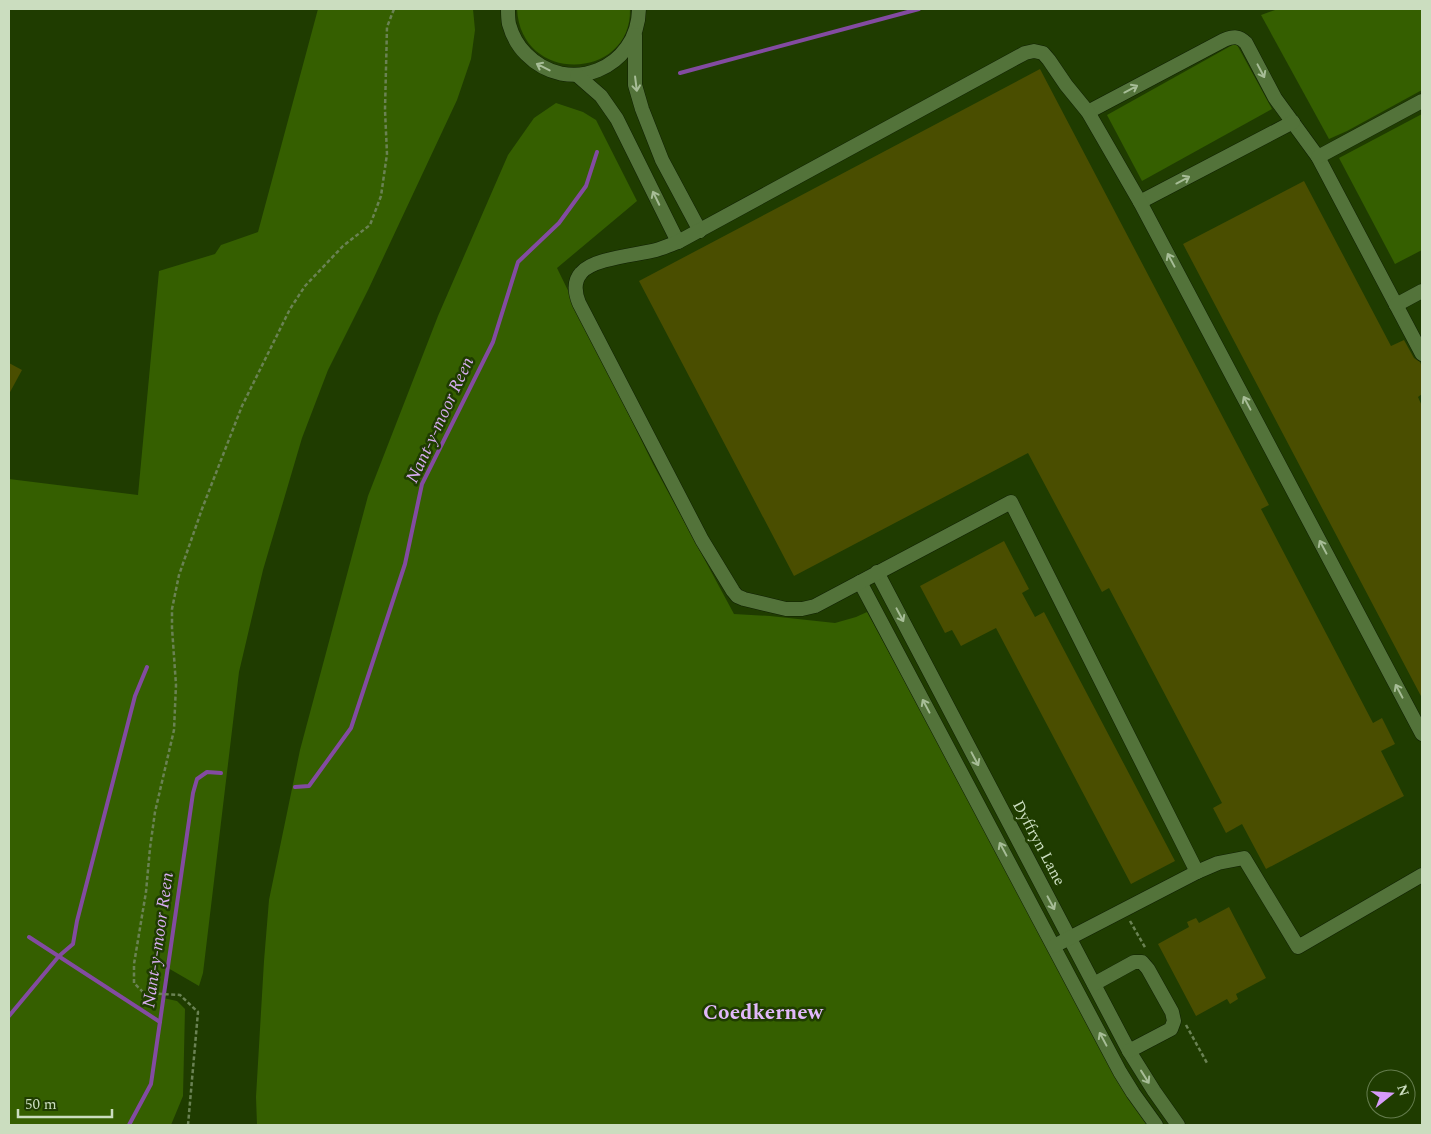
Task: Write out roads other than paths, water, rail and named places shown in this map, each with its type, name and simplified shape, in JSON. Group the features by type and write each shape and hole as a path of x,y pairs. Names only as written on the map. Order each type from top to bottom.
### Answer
{"street":[{"path":"508,9 509,24 518,46 534,62 554,72 577,75 605,68 623,54 635,35"},
{"path":"650,9 639,15 635,35 635,85 642,109 662,160 700,231"},
{"path":"1088,112 1224,40 1236,36 1242,39 1276,98 1318,157 1422,354"},
{"path":"1197,872 1011,502 815,606 802,609 786,609 737,596 732,591 702,540 579,303 575,287 580,274 598,262 654,250 678,242 1025,53 1034,51 1043,53 1088,112 1140,202 1422,734"},
{"path":"577,75 601,96 617,119 678,242"},
{"path":"1318,157 1422,101"},
{"path":"1140,202 1293,122"},
{"path":"1396,305 1422,291"},
{"name":"Dyffryn Lane","path":"877,572 1129,1051 1178,1125"},
{"path":"860,582 1120,1072 1156,1125"},
{"path":"1054,946 1218,863 1244,858 1298,947 1422,875"},
{"path":"1094,984 1134,962 1140,961 1146,965 1172,1012 1174,1021 1171,1029 1129,1051"}],"waterway":[{"name":"Nant-y-moor Reen","path":"680,73 919,9"},
{"name":"Nant-y-moor Reen","path":"295,787 309,786 351,728 405,564 422,484 493,342 518,262 559,223 586,186 597,152"},
{"path":"9,1016 59,956 73,944 77,921 135,696 147,667"},
{"name":"Nant-y-moor Reen","path":"129,1125 151,1084 193,793 197,779 207,772 221,773"},
{"path":"29,937 160,1022"}],"district":[{"name":"Coedkernew","path":"763,1013"}]}
